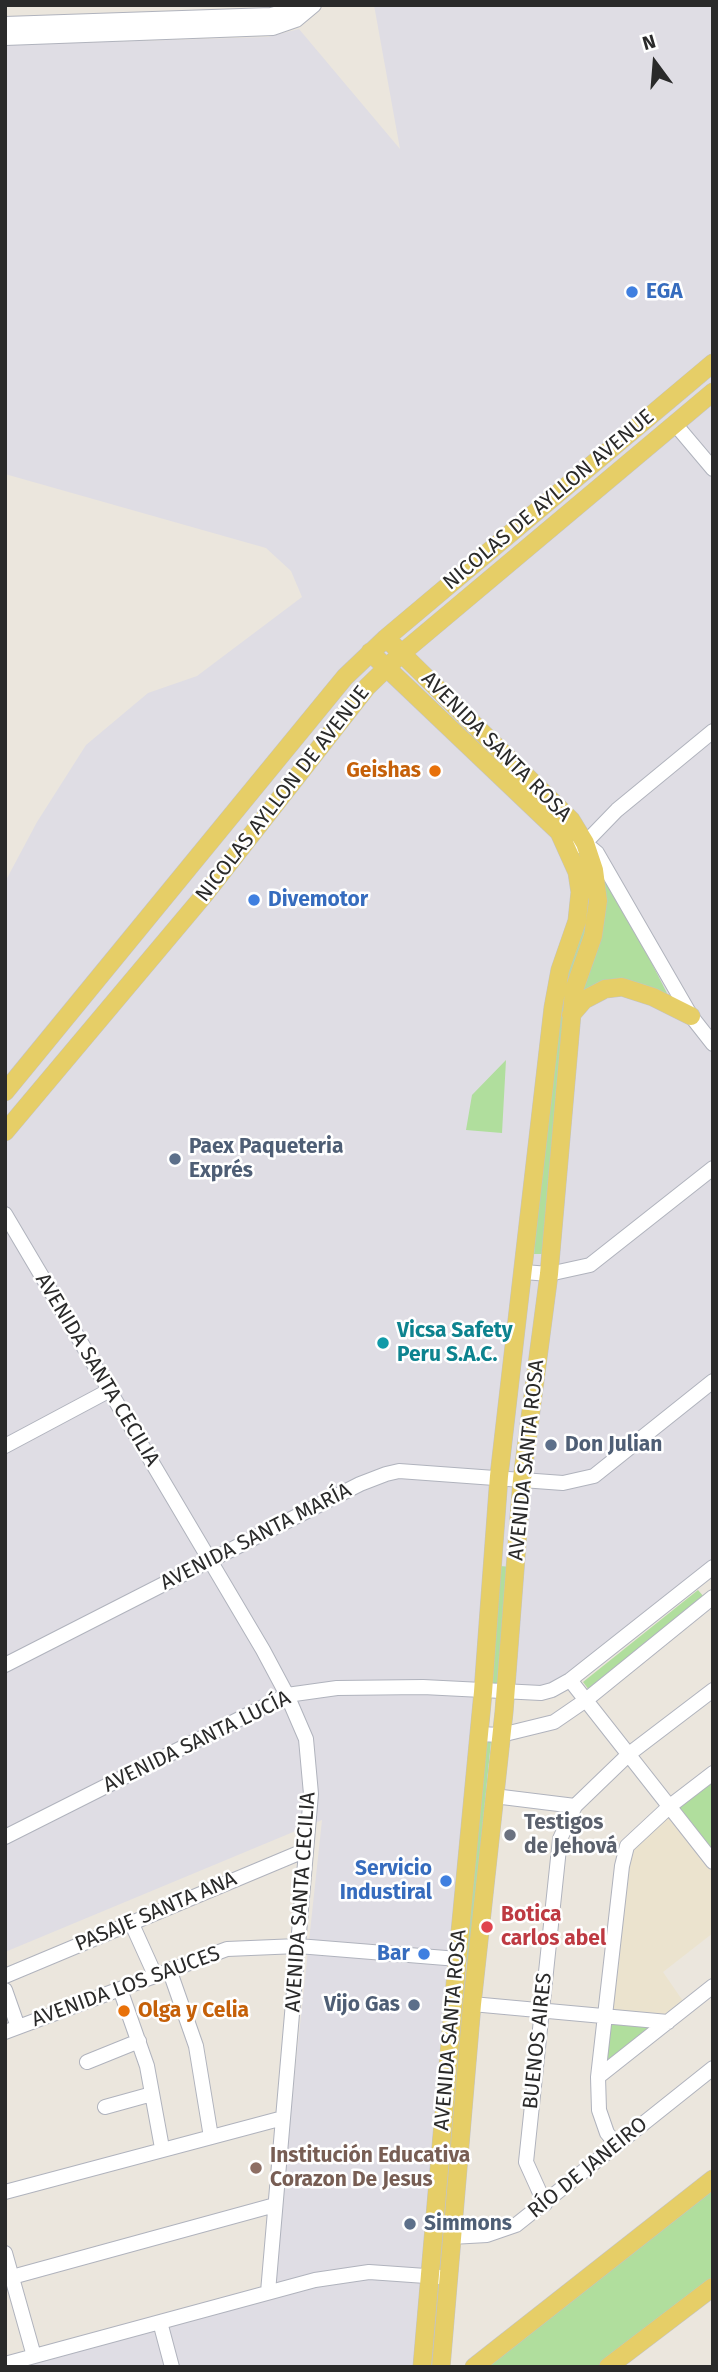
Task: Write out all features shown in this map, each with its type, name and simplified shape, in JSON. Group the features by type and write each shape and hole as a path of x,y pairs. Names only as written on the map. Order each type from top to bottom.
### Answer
{"main road":[{"name":"NICOLAS DE AYLLON AVENUE","path":"386,638 713,363"},
{"name":"NICOLAS DE AYLLON AVENUE","path":"402,653 713,392"},
{"name":"NICOLAS AYLLON DE AVENUE","path":"5,1092 345,677 386,638"},
{"name":"AVENIDA SANTA ROSA","path":"386,638 571,820 577,846 580,892 577,921 561,970 553,1008 499,1476 483,1692 422,2367"},
{"name":"AVENIDA SANTA ROSA","path":"370,652 577,846 594,870 598,901 593,936 574,990 571,1015 549,1274 522,1479 505,1692 472,2004 441,2367"},
{"name":"NICOLAS AYLLON DE AVENUE","path":"5,1132 205,894 367,687 402,653"},
{"path":"571,1015 584,1000 604,989 622,987 653,997 691,1016"},
{"path":"474,2367 713,2179"},
{"path":"608,2367 628,2361 713,2287"}],"street":[{"path":"5,24 129,12 271,15 294,5"},
{"path":"5,38 273,28 296,20 314,5"},
{"path":"675,424 713,469"},
{"path":"712,734 617,810 577,846 597,853 691,1016 713,1044"},
{"path":"524,1272 549,1274 590,1265 713,1168"},
{"name":"AVENIDA SANTA CECILIA","path":"5,1214 287,1695 306,1739 311,1794 268,2292"},
{"name":"AVENIDA SANTA MARÍA","path":"5,1664 360,1484 386,1474 400,1471 499,1476 563,1483 594,1476 713,1381"},
{"path":"5,1446 110,1390"},
{"name":"AVENIDA SANTA LUCÍA","path":"5,1837 287,1695 337,1688 423,1687 541,1693 552,1690 570,1679 713,1567"},
{"path":"479,1734 501,1735 554,1722 586,1700 713,1596 699,1578"},
{"path":"570,1679 713,1862"},
{"name":"BUENOS AIRES","path":"545,2204 526,2162 560,1839 575,1806 629,1754 713,1690"},
{"path":"617,2145 607,2133 599,2110 598,2077 622,1866 627,1846 670,1806 713,1773"},
{"path":"494,1796 575,1806"},
{"name":"PASAJE SANTA ANA","path":"5,1976 306,1850"},
{"path":"131,1922 162,1972 196,2046 211,2137"},
{"name":"AVENIDA LOS SAUCES","path":"12,2030 227,1949 298,1946 458,1959"},
{"path":"598,2077 713,1986"},
{"path":"120,1989 139,2041 162,2148"},
{"path":"5,1990 12,2030"},
{"path":"472,2004 668,2022"},
{"path":"87,2062 139,2041"},
{"name":"RÍO DE JANEIRO","path":"451,2237 487,2235 516,2225 713,2068"},
{"path":"105,2107 152,2094"},
{"path":"5,2192 162,2148 283,2118"},
{"path":"12,2277 275,2205"},
{"path":"5,2253 34,2356"},
{"path":"5,2364 315,2280 369,2272 429,2278 447,2277"},
{"path":"160,2322 172,2367"}],"shaded area":[{"path":"374,5 713,5 713,1563 589,1661 552,1684 478,1697 416,2367 5,2367 271,2295 322,1820 5,1952 5,882 37,822 86,745 148,693 197,676 302,597 291,571 266,548 5,474 5,45 268,37 299,29 400,149"},
{"path":"669,1816 713,1871 713,1933 663,1972 685,2004 669,2018 612,2011 628,1866 633,1849"}],"green space":[{"path":"595,860 609,879 672,1003 654,994 583,996 575,990 597,936"},
{"path":"585,894 592,898 543,1254 534,1254 557,995"},
{"path":"506,1060 502,1133 466,1130 472,1095"},
{"path":"500,1566 512,1567 501,1686 489,1685"},
{"path":"698,1590 704,1597 589,1690 583,1682"},
{"path":"484,1741 491,1742 469,1962 464,1961"},
{"path":"713,1778 713,1853 677,1806"},
{"path":"610,2020 661,2025 604,2072"},
{"path":"713,2182 713,2277 598,2367 479,2367"}],"place":[{"name":"EGA","path":"632,292"},
{"name":"Geishas","path":"435,771"},
{"name":"Divemotor","path":"254,900"},
{"name":"Paex Paqueteria Exprés","path":"175,1159"},
{"name":"Vicsa Safety Peru S.A.C.","path":"383,1343"},
{"name":"Don Julian","path":"551,1445"},
{"name":"Testigos de Jehová","path":"510,1835"},
{"name":"Servicio Industiral","path":"446,1881"},
{"name":"Botica carlos abel","path":"487,1927"},
{"name":"Bar","path":"424,1954"},
{"name":"Vijo Gas","path":"414,2005"},
{"name":"Olga y Celia","path":"124,2011"},
{"name":"Institución Educativa Corazon De Jesus","path":"256,2168"},
{"name":"Simmons","path":"410,2224"}]}
